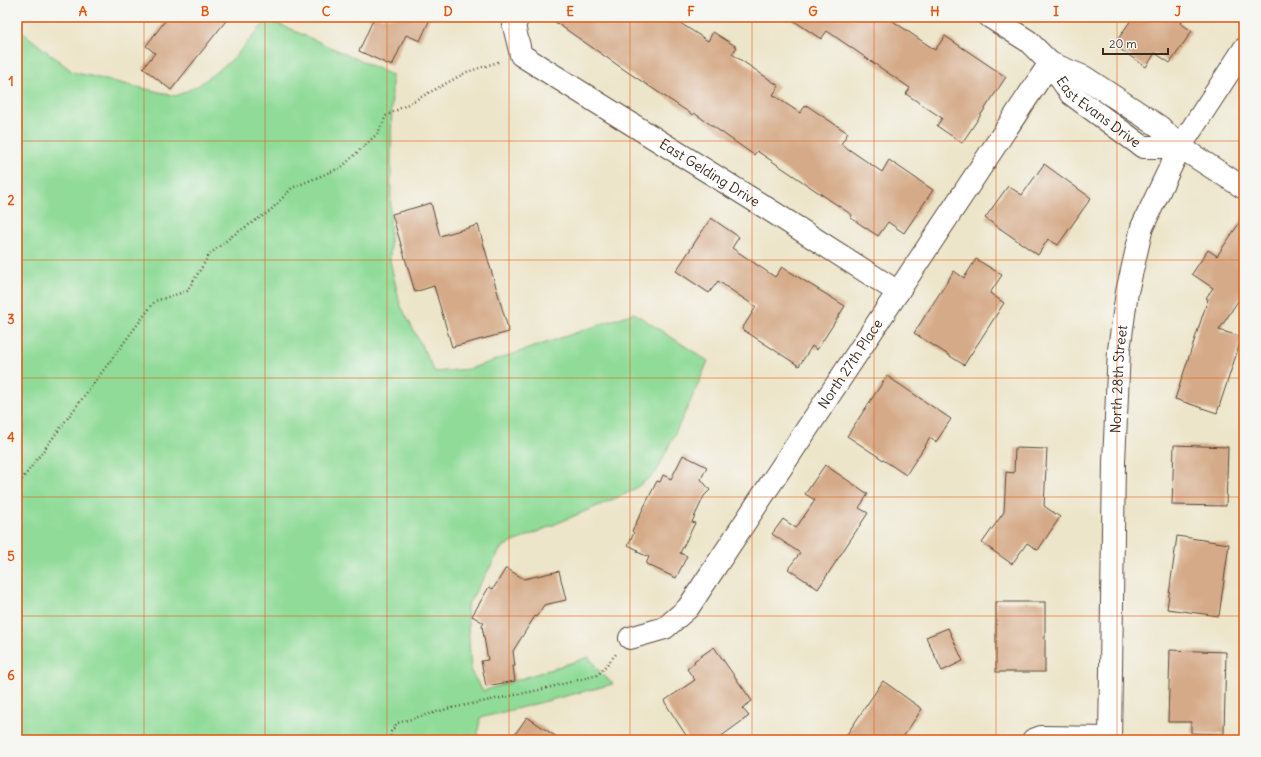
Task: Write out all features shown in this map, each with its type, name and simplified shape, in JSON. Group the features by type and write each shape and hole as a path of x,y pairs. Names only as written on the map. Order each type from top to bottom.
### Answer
{"street":[{"path":"518,17 514,26 521,55"},
{"name":"East Evans Drive","path":"990,17 1028,41 1050,63 1072,94 1142,147 1180,147"},
{"name":"North 28th Street","path":"1110,739 1114,462 1119,350 1127,292 1142,227 1180,147 1244,49"},
{"name":"East Gelding Drive","path":"521,55 898,292"},
{"name":"North 27th Place","path":"630,638 665,628 688,608 1050,63"},
{"path":"1180,147 1244,188"},
{"path":"1033,740 1041,737 1110,739"}],"path":[{"path":"17,486 155,301 187,291 210,254 232,236 270,211 292,188 342,167 378,133 386,116 467,72 521,55"},
{"path":"390,740 391,732 397,723 447,709 598,676 630,638"}],"green space":[{"path":"268,19 392,75 390,261 400,304 435,372 469,369 634,313 708,361 656,473 630,492 502,547 467,606 471,672 483,691 589,657 598,670 613,684 480,718 477,740 17,740 17,28 73,72 176,96 199,85 233,59"}],"building":[{"path":"168,17 229,17 171,90 143,68 155,53 146,46"},
{"path":"367,17 431,17 420,41 406,35 392,66 359,51 373,20"},
{"path":"548,17 671,17 708,41 713,32 737,47 732,54 779,86 773,95 800,113 806,105 848,133 841,144 882,172 889,160 933,190 904,233 888,222 878,236 851,218 852,215 757,151 754,155 694,113 693,115 629,73"},
{"path":"788,17 887,17 935,50 945,36 1006,77 962,143 937,126 942,118 906,94 910,88 827,31 821,39"},
{"path":"1133,17 1185,17 1180,23 1192,31 1170,63 1155,53 1146,67 1114,45"},
{"path":"1044,164 1091,198 1058,245 1048,239 1038,255 985,218 1008,186 1022,195"},
{"path":"431,203 440,236 478,225 509,332 452,347 434,286 415,292 392,214"},
{"path":"1244,216 1244,292 1219,330 1242,337 1217,413 1175,399 1208,299 1206,298 1213,288 1192,274 1208,250 1217,256"},
{"path":"711,218 739,237 732,248 775,277 782,267 845,306 817,350 812,346 799,366 742,329 756,307 718,281 709,293 676,271"},
{"path":"976,259 1002,275 990,293 1004,303 964,365 914,333 954,271 964,278"},
{"path":"887,376 951,419 936,442 930,438 906,475 847,436"},
{"path":"1174,445 1228,447 1226,506 1172,505"},
{"path":"1015,448 1047,449 1044,506 1060,517 1038,550 1027,543 1012,564 982,543 1004,512 1006,472 1014,473"},
{"path":"683,455 707,467 701,479 710,490 704,496 692,522 695,523 680,553 687,556 676,578 646,564 649,557 637,552 638,550 628,545 634,533 632,531 657,481 660,482 663,475 671,479"},
{"path":"825,465 868,494 859,508 868,513 818,589 788,569 800,553 772,534 783,519 796,528 815,500 805,494"},
{"path":"1177,536 1229,544 1219,616 1167,609"},
{"path":"506,568 524,579 559,571 566,600 544,605 536,617 535,616 513,651 515,681 486,686 481,661 488,660 482,626 484,623 472,616 489,587 493,589"},
{"path":"996,602 1045,602 1045,672 996,672"},
{"path":"948,628 963,661 942,671 926,637"},
{"path":"714,647 752,701 742,708 749,716 716,740 689,740 664,701 695,680 687,669 695,662 694,661"},
{"path":"1170,650 1226,652 1224,734 1191,733 1191,722 1168,722"},
{"path":"883,681 922,709 901,740 843,740"},
{"path":"527,717 561,740 511,740"}]}
